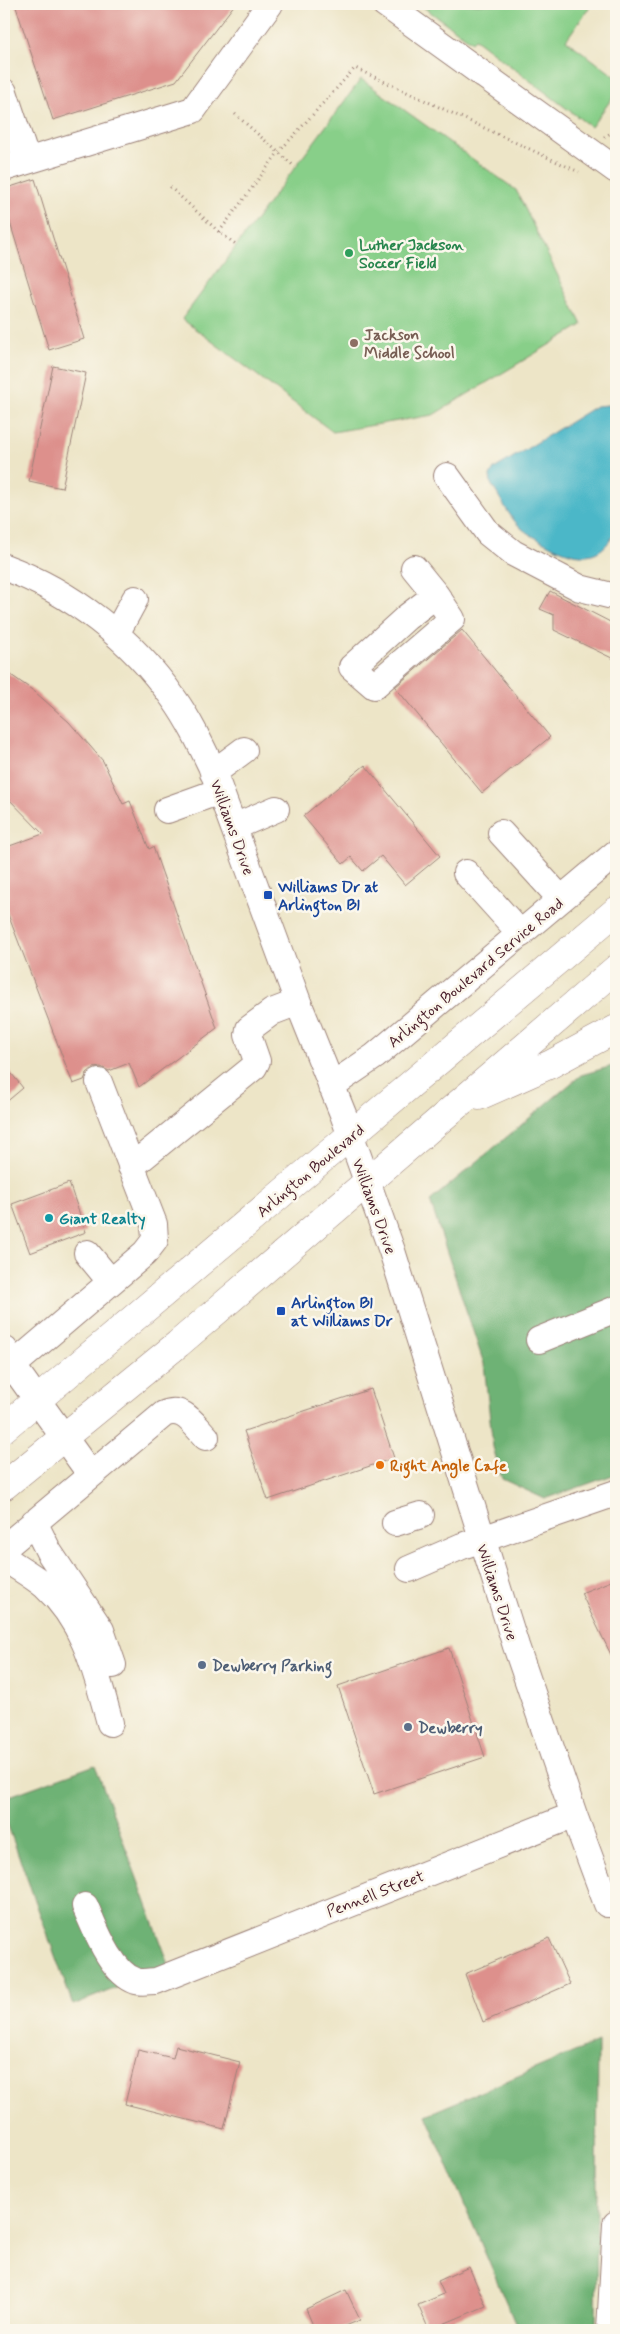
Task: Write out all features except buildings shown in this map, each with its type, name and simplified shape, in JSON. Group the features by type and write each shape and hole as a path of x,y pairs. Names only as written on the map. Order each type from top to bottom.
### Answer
{"main road":[{"name":"Arlington Boulevard","path":"4,1428 616,911"},
{"path":"4,1486 63,1435 167,1353 366,1181 616,970"},
{"path":"454,1106 536,1071 616,1029"}],"street":[{"path":"4,92 15,165 68,156 112,142 193,110 270,4"},
{"path":"385,4 616,170"},
{"path":"447,476 488,533 513,553 580,588 616,597"},
{"name":"Williams Drive","path":"4,567 53,589 78,604 116,634 147,665 174,698 194,731 217,782 392,1251 482,1540 574,1815 607,1904"},
{"path":"414,568 436,595"},
{"path":"116,634 135,598"},
{"path":"167,810 217,782 244,750"},
{"path":"234,827 276,809"},
{"path":"500,833 561,899"},
{"name":"Arlington Boulevard Service Road","path":"331,1086 376,1056 616,853"},
{"path":"466,873 521,934"},
{"path":"131,1167 254,1066 257,1061 248,1035 249,1029 272,1012 298,1002"},
{"path":"91,1475 7,1362 111,1282 152,1246 155,1240 154,1224 99,1082"},
{"path":"87,1253 111,1282"},
{"path":"539,1340 616,1309"},
{"path":"4,1548 156,1420 172,1410 185,1415 206,1438"},
{"path":"410,1569 482,1540 616,1492"},
{"path":"395,1523 421,1514"},
{"path":"34,1522 53,1559 101,1630 110,1723"},
{"path":"4,1558 45,1586 75,1619 90,1650 104,1668"},
{"name":"Pennell Street","path":"85,1906 101,1942 118,1968 136,1982 156,1981 574,1815"},
{"path":"610,2330 616,2224"}],"path":[{"path":"219,232 278,153 355,68 579,172 584,166"},
{"path":"235,114 295,167"},
{"path":"170,187 219,232 237,244"}],"green space":[{"path":"419,4 592,4 566,40 616,77 616,93 591,127 475,39 472,42"},
{"name":"Luther Jackson Soccer Field","path":"361,79 516,190 582,325 433,415 333,432 182,319"},
{"path":"616,1065 616,1474 545,1499 502,1479 493,1447 484,1364 430,1201 581,1075"},
{"path":"95,1765 170,1967 73,2005 4,1815 4,1798"},
{"path":"598,2042 596,2330 518,2330 426,2115"}],"water":[{"path":"608,405 616,409 616,530 610,541 603,548 595,553 578,555 558,549 519,526 491,484 490,476 494,469 596,406"}],"place":[{"name":"Luther Jackson Soccer Field","path":"349,253"},
{"name":"Jackson Middle School","path":"354,343"},
{"name":"Williams Dr at Arlington Bl","path":"268,895"},
{"name":"Giant Realty","path":"49,1218"},
{"name":"Arlington Bl at Williams Dr","path":"281,1311"},
{"name":"Right Angle Cafe","path":"380,1465"},
{"name":"Dewberry Parking","path":"202,1665"},
{"name":"Dewberry","path":"408,1727"}]}
